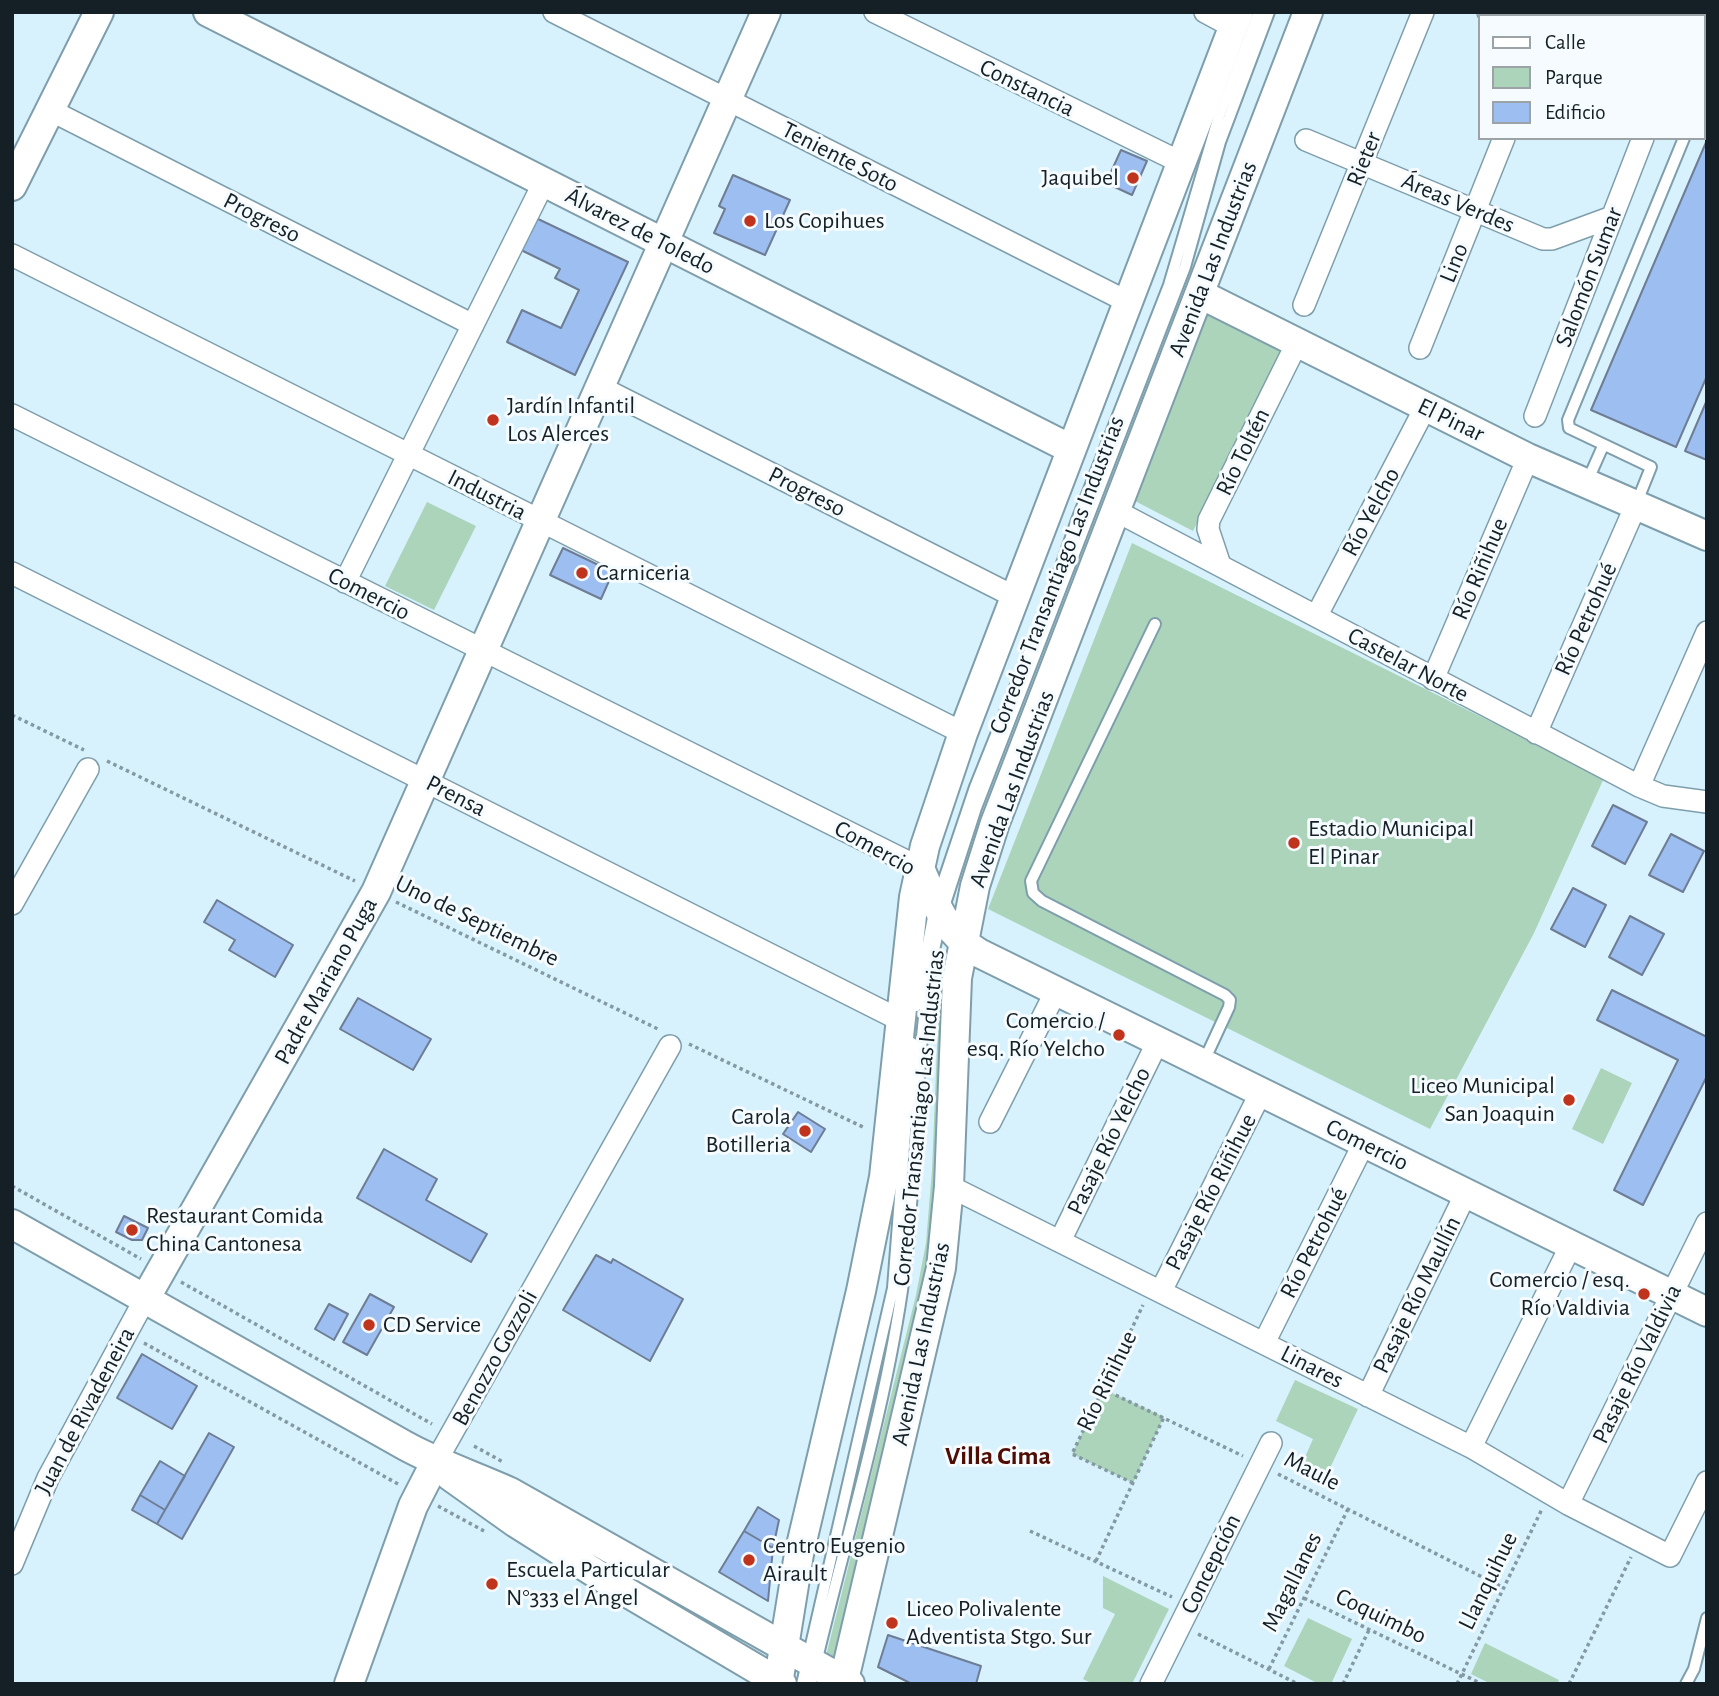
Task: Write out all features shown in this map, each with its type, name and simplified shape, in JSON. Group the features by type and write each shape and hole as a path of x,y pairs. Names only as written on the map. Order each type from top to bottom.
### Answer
{"street":[{"path":"12,186 99,12"},
{"name":"Álvarez de Toledo","path":"208,12 1072,449"},
{"name":"Teniente Soto","path":"554,12 1126,301"},
{"path":"483,652 766,12"},
{"name":"Constancia","path":"875,12 1180,162"},
{"path":"795,1673 799,1554 861,1291 889,1140 909,925 920,868 963,733 1126,301 1236,20 1205,12"},
{"name":"Avenida Las Industrias","path":"846,1683 941,1268 949,1186 955,998 975,886 995,823 1308,12"},
{"name":"Rieter","path":"1304,305 1423,12"},
{"name":"Progreso","path":"50,110 473,325"},
{"name":"Áreas Verdes","path":"1306,140 1548,239 1612,218"},
{"name":"Lino","path":"1420,348 1503,140"},
{"name":"Salomón Sumar","path":"1535,416 1642,140"},
{"path":"345,582 544,183"},
{"name":"Industria","path":"12,255 963,733"},
{"name":"El Pinar","path":"1199,294 1528,458 1707,536"},
{"name":"Río Toltén","path":"1220,565 1208,529 1209,520 1297,343"},
{"name":"Progreso","path":"600,387 1015,597"},
{"name":"Río Yelcho","path":"1317,615 1425,408"},
{"name":"Comercio","path":"12,415 920,868 938,911 963,944 1707,1312"},
{"name":"Río Riñihue","path":"1433,679 1528,458"},
{"name":"Río Petrohué","path":"1536,733 1636,505"},
{"name":"Castelar Norte","path":"1116,511 1639,786 1663,796 1707,802"},
{"name":"Prensa","path":"12,573 901,1020"},
{"path":"1639,786 1707,632"},
{"name":"Padre Mariano Puga","path":"145,1299 376,892 483,652"},
{"path":"12,904 89,769"},
{"path":"990,1122 1056,991"},
{"name":"Benozzo Gozzoli","path":"349,1684 413,1506 435,1462 673,1040"},
{"name":"Pasaje Río Yelcho","path":"1060,1241 1158,1041"},
{"name":"Pasaje Río Riñihue","path":"1161,1291 1261,1092"},
{"name":"Río Petrohué","path":"1264,1343 1364,1143"},
{"name":"Linares","path":"949,1186 1471,1447 1559,1499 1670,1556 1707,1482"},
{"name":"Pasaje Río Maullín","path":"1368,1396 1466,1193"},
{"name":"Pasaje Río Valdivia","path":"1559,1499 1672,1295 1707,1223"},
{"path":"12,1224 435,1462 510,1492 795,1673 846,1683"},
{"path":"1471,1447 1571,1245"},
{"name":"Juan de Rivadeneira","path":"12,1564 48,1478 145,1299"},
{"name":"Concepción","path":"1151,1684 1271,1443"}],"lane":[{"name":"Corredor Transantiago Las Industrias","path":"795,1673 893,1288 914,1022 938,911 975,787 1044,615 1077,520 1173,273 1219,116 1259,12"},
{"name":"Corredor Transantiago Las Industrias","path":"938,911 1185,267 1220,142 1269,12"},
{"path":"1636,505 1651,467 1569,428 1568,420 1683,140"},
{"path":"1586,483 1603,446"},
{"path":"1156,624 1031,881 1033,892 1042,901 1230,1000 1203,1064"},
{"path":"1686,1684 1694,1669 1707,1618"}],"path":[{"name":"Uno de Septiembre","path":"12,715 673,1040 889,1140"},
{"path":"12,1185 432,1424"},
{"name":"Río Riñihue","path":"1133,1483 1072,1454 1144,1303 1161,1291"},
{"path":"126,1333 397,1484"},
{"name":"Maule","path":"1103,1388 1504,1588"},
{"path":"1096,1561 1164,1417"},
{"name":"Llanquihue","path":"1457,1684 1504,1588 1559,1499"},
{"name":"Magallanes","path":"1269,1670 1348,1509"},
{"path":"1030,1531 1096,1561 1269,1670 1298,1684"},
{"path":"1569,1684 1639,1541"},
{"name":"Coquimbo","path":"1304,1598 1482,1684"},
{"path":"1343,1684 1369,1630"}],"green space":[{"path":"1200,308 1283,351 1193,531 1133,500"},
{"path":"427,502 476,526 434,610 385,586"},
{"name":"Estadio Municipal El Pinar","path":"1132,543 1604,778 1534,933 1430,1129 988,909"},
{"path":"949,971 937,1235 830,1684 819,1684 916,1295 926,1243 932,1170 940,973"},
{"path":"1601,1068 1632,1083 1603,1144 1572,1129"},
{"path":"1295,1380 1358,1409 1322,1485 1298,1473 1313,1439 1276,1421"},
{"path":"1103,1389 1164,1417 1133,1483 1072,1454"},
{"path":"1103,1576 1169,1609 1132,1684 1093,1684 1083,1679 1115,1614 1103,1608"},
{"path":"1308,1618 1352,1639 1331,1684 1319,1684 1284,1666"},
{"path":"1485,1643 1559,1680 1557,1684 1491,1684 1471,1674"}],"building":[{"path":"1707,140 1707,376 1676,447 1591,410"},
{"path":"1121,150 1147,161 1132,195 1106,183"},
{"name":"Los Copihues","path":"733,175 790,200 765,255 714,233 725,209 719,206"},
{"path":"536,218 628,262 575,375 507,342 522,310 561,328 579,290 555,278 560,269 521,250"},
{"path":"1707,400 1707,460 1685,451"},
{"name":"Carniceria","path":"563,548 613,572 601,599 550,575"},
{"path":"1613,805 1647,822 1625,864 1592,846"},
{"path":"1671,834 1704,851 1683,892 1649,875"},
{"path":"1573,888 1606,905 1585,947 1551,929"},
{"path":"217,900 293,945 275,977 229,950 235,940 204,922"},
{"path":"1630,916 1664,934 1642,975 1609,957"},
{"path":"1612,990 1707,1037 1707,1076 1643,1205 1614,1190 1678,1060 1597,1020"},
{"path":"358,998 431,1039 413,1070 340,1029"},
{"path":"798,1112 825,1129 811,1152 783,1134"},
{"path":"384,1149 437,1179 426,1200 487,1234 471,1262 357,1198"},
{"name":"Restaurant Comida China Cantonesa","path":"124,1216 148,1228 142,1240 132,1240 116,1232"},
{"path":"596,1255 611,1263 613,1259 683,1299 650,1361 563,1310"},
{"name":"CD Service","path":"370,1294 394,1307 367,1355 343,1342"},
{"name":"CD Service","path":"329,1304 348,1314 334,1340 315,1329"},
{"path":"142,1354 197,1386 172,1429 117,1398"},
{"path":"209,1433 234,1447 182,1539 157,1524"},
{"path":"160,1461 185,1476 165,1510 140,1495"},
{"path":"140,1495 165,1510 157,1524 132,1510"},
{"path":"758,1507 779,1520 773,1548 744,1531"},
{"name":"Centro Eugenio Airault","path":"744,1531 773,1548 768,1601 719,1572"},
{"path":"888,1635 981,1666 976,1684 912,1684 878,1667"}],"place":[{"name":"Jaquibel","path":"1133,178"},
{"name":"Los Copihues","path":"750,221"},
{"name":"Jardín Infantil Los Alerces","path":"493,420"},
{"name":"Carniceria","path":"582,573"},
{"name":"Estadio Municipal El Pinar","path":"1294,843"},
{"name":"Comercio / esq. Río Yelcho","path":"1119,1035"},
{"name":"Liceo Municipal San Joaquin","path":"1569,1100"},
{"name":"Carola Botilleria","path":"805,1131"},
{"name":"Restaurant Comida China Cantonesa","path":"132,1230"},
{"name":"Comercio / esq. Río Valdivia","path":"1644,1294"},
{"name":"CD Service","path":"369,1325"},
{"name":"Centro Eugenio Airault","path":"749,1560"},
{"name":"Escuela Particular N°333 el Ángel","path":"492,1584"},
{"name":"Liceo Polivalente Adventista Stgo. Sur","path":"892,1623"}],"district":[{"name":"Villa Cima","path":"998,1456"}]}
